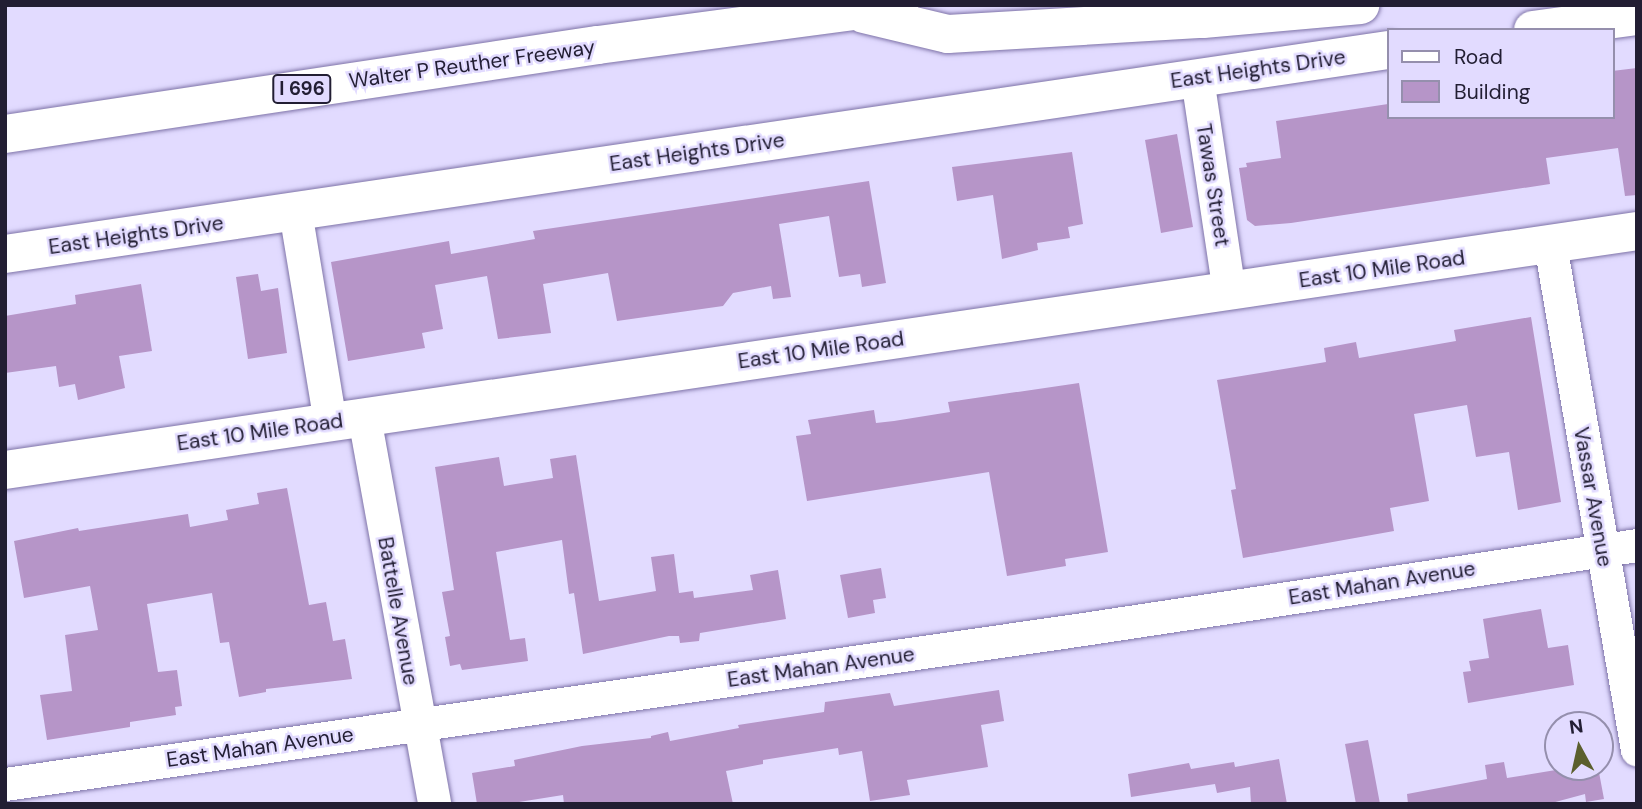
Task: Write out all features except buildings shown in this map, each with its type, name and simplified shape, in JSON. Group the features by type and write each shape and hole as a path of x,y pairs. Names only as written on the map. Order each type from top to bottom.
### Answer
{"main road":[{"path":"598,45 791,5"},
{"name":"Walter P Reuther Freeway","path":"5,134 598,45 898,5"},
{"path":"856,12 948,34 1203,19 1360,5"},
{"path":"1548,28 1637,16"},
{"name":"East Heights Drive","path":"5,254 1386,50"},
{"name":"East 10 Mile Road","path":"5,470 1637,231"}],"street":[{"name":"Tawas Street","path":"1197,78 1229,292"},
{"name":"Battelle Avenue","path":"295,211 419,725 434,804"},
{"name":"Vassar Avenue","path":"1550,244 1637,750"},
{"name":"East Mahan Avenue","path":"5,784 1083,629 1637,545"}]}
